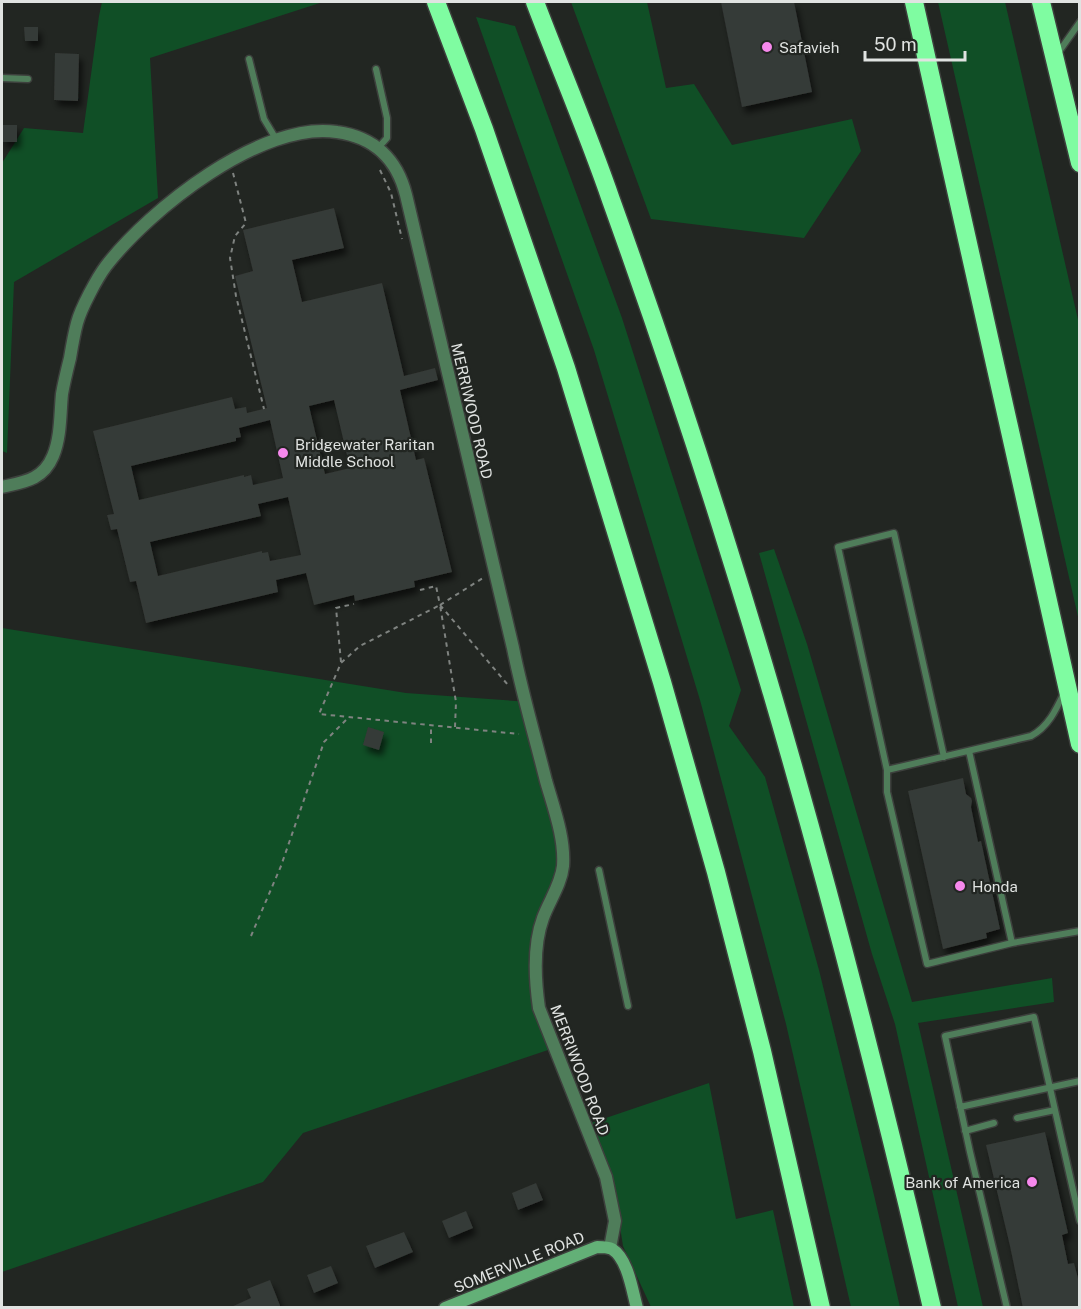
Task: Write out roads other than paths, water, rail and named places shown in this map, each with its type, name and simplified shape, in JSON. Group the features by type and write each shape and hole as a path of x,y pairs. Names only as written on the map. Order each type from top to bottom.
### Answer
{"highway":[{"path":"436,2 484,129 566,368 662,682 760,1040 821,1308"},
{"path":"535,2 611,198 687,420 759,648 813,835 900,1170 932,1308"},
{"path":"914,2 1080,744"},
{"path":"1041,2 1080,163"}],"street":[{"name":"MERRIWOOD ROAD","path":"2,487 37,477 53,456 63,392 78,321 106,266 147,221 183,192 230,161 277,140 314,131 352,134 378,148 391,161 402,179 520,680 561,836 563,867 558,886 543,919 536,954 537,994 539,1008 606,1177 615,1221 610,1248"},
{"name":"SOMERVILLE ROAD","path":"446,1308 597,1247 610,1248"},
{"path":"610,1248 620,1256 637,1308"}],"lane":[{"path":"1055,59 1080,22"},
{"path":"249,59 264,119 277,140"},
{"path":"376,69 387,118 387,138 378,148"},
{"path":"2,78 28,79"},
{"path":"944,756 894,533 838,547 887,770 887,792 927,964 1012,943 1080,931"},
{"path":"887,770 1031,736 1038,732 1054,714 1067,686"},
{"path":"969,751 1012,943"},
{"path":"599,870 628,1006"},
{"path":"1007,1308 945,1036 1034,1017 1080,1221"},
{"path":"960,1107 1080,1081"},
{"path":"1017,1118 1055,1110"},
{"path":"965,1131 994,1123"}],"place":[{"name":"Safavieh","path":"767,47"},
{"name":"Bridgewater Raritan Middle School","path":"283,453"},
{"name":"Honda","path":"960,886"},
{"name":"Bank of America","path":"1032,1182"}]}
